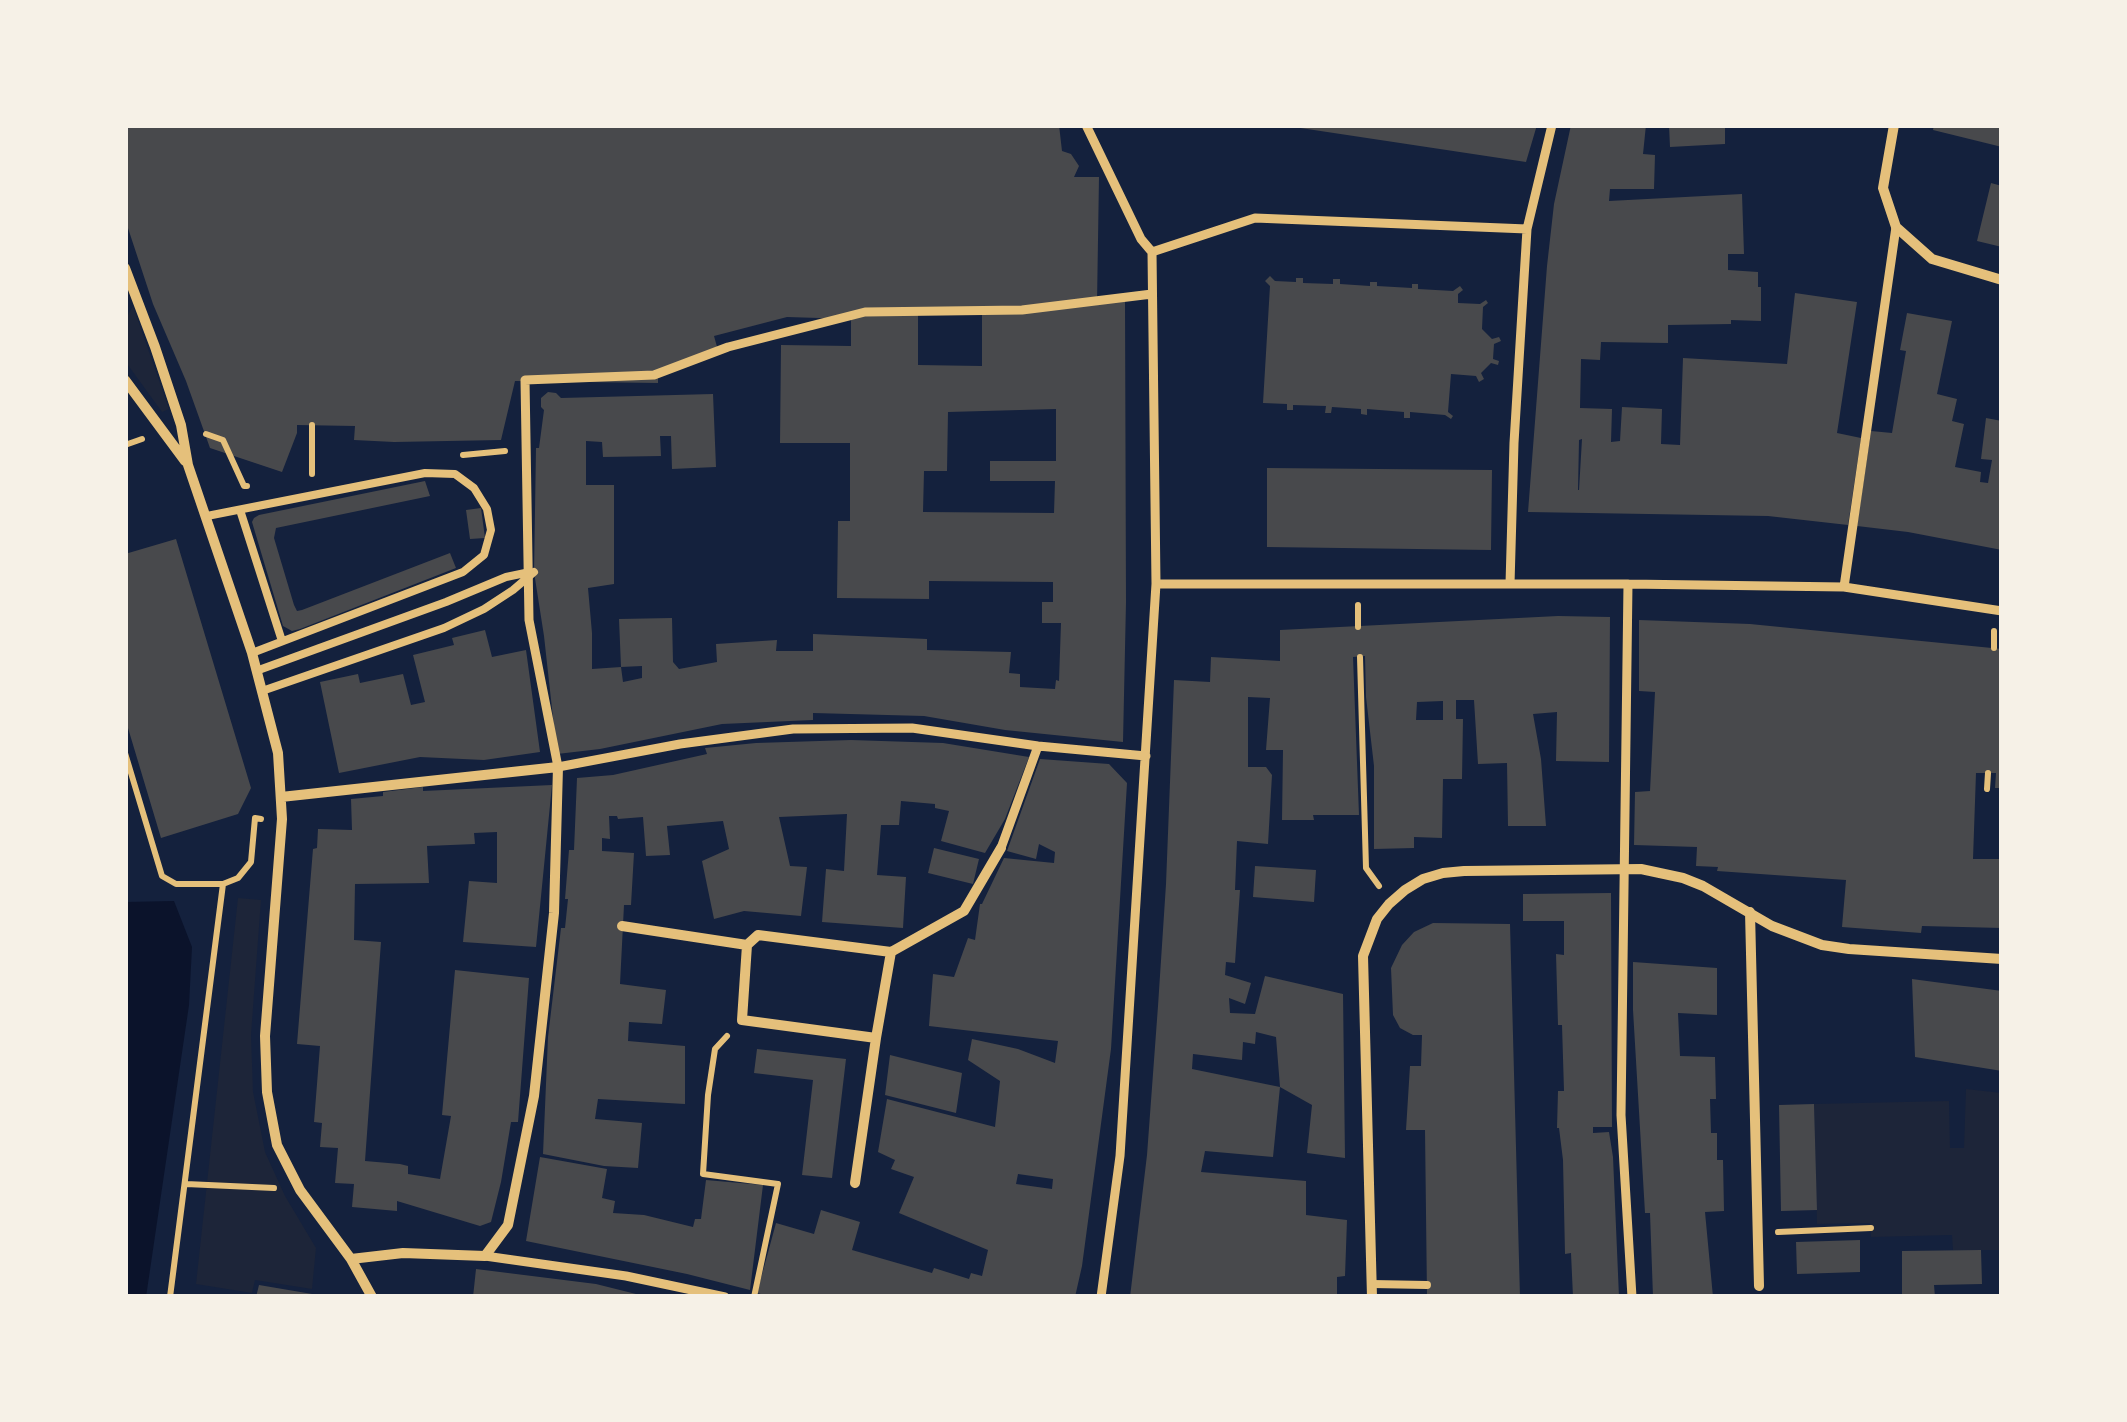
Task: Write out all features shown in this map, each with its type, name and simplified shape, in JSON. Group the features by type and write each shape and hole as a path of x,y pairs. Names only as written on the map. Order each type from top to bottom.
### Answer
{"street":[{"path":"1086,125 1141,239 1152,252 1156,584 1120,1156 1101,1297"},
{"path":"1510,584 1527,229 1552,125"},
{"path":"1844,587 1896,226 1883,188 1894,125"},
{"path":"1152,252 1255,218 1527,229"},
{"path":"1896,226 1932,259 2002,280"},
{"path":"125,268 181,426 188,466 252,653 278,752 282,819 265,1036 267,1092 277,1145 300,1190 372,1297"},
{"path":"125,299 131,285"},
{"path":"485,1256 508,1225 534,1096 560,914 558,767 529,620 525,380 654,375 728,347 865,312 1022,310 1152,294"},
{"path":"125,380 188,466"},
{"path":"1156,584 1844,587 2002,611"},
{"path":"1628,584 1620,1115 1632,1297"},
{"path":"281,796 558,767 680,744 793,729 912,728 1146,756"},
{"path":"876,1038 742,1020 748,945 758,935 891,952 964,911 1001,848 1038,746"},
{"path":"1372,1297 1364,956 1377,919 1405,890 1423,879 1443,873 1623,868 1660,872 1703,886 1772,926 1822,944 2002,959"},
{"path":"1750,912 1759,1286"},
{"path":"622,926 748,945"},
{"path":"855,1183 891,952"},
{"path":"350,1259 403,1253 485,1256 626,1276 726,1297"}],"lane":[{"path":"207,516 425,473 455,474 474,488 487,509 490,530 484,556 463,572 252,653"},
{"path":"240,510 282,642"},
{"path":"256,672 506,577 528,575"},
{"path":"262,691 444,628 484,609 528,575"},
{"path":"1372,1284 1427,1285"}],"path":[{"path":"312,425 312,475"},
{"path":"181,426 223,440 244,486 261,484"},
{"path":"125,445 163,432"},
{"path":"445,457 526,450"},
{"path":"295,478 330,472"},
{"path":"1360,657 1366,868 1389,904"},
{"path":"125,754 162,876 176,884 223,884 238,878 251,862 255,818 282,819"},
{"path":"1987,790 1988,773"},
{"path":"170,1297 223,884"},
{"path":"742,1020 715,1049 703,1174 778,1184 754,1297"},
{"path":"186,1184 300,1190"},
{"path":"1757,1232 1871,1228"}],"shaded area":[{"path":"133,306 169,409 162,412 125,361 125,320"},
{"path":"238,898 261,900 251,1035 253,1092 265,1152 316,1248 312,1289 255,1280 252,1293 196,1284"},
{"path":"174,901 192,947 189,1005 146,1297 125,1297 125,902"},
{"path":"1966,1089 2002,1093 2002,1250 1953,1250 1952,1235 1871,1237 1870,1223 1817,1224 1814,1104 1949,1101 1950,1148 1964,1148"}],"building":[{"path":"125,125 1059,125 1062,151 1071,154 1079,166 1074,177 1099,177 1097,303 1125,301 1123,742 1005,730 924,716 813,713 813,720 722,724 557,754 534,572 536,448 544,410 541,398 548,392 561,398 713,394 716,467 672,469 671,436 660,436 661,456 603,457 602,442 586,441 586,485 614,485 614,584 588,588 592,669 621,667 619,619 672,618 673,662 679,669 717,662 716,644 777,640 776,651 813,651 813,634 927,639 927,650 1011,652 1009,673 1020,674 1020,687 1055,689 1056,680 1059,681 1061,623 1042,623 1042,602 1053,602 1053,582 929,581 929,599 837,598 838,521 850,521 850,443 780,443 781,345 851,346 851,319 787,317 714,336 719,354 658,370 658,383 515,381 501,440 354,440 355,426 297,425 282,472 210,448 153,304 125,219","holes":["918,309 982,311 982,366 918,365","1056,409 1056,461 990,461 990,481 1055,481 1054,513 923,512 924,471 947,471 948,412","642,666 642,678 623,682 621,667"]},
{"path":"1294,125 1537,125 1526,162"},
{"path":"1571,125 1646,125 1643,154 1655,155 1654,189 1610,189 1609,201 1742,194 1744,254 1728,254 1728,270 1758,272 1761,321 1668,325 1668,343 1601,342 1600,360 1581,359 1580,408 1612,409 1611,442 1620,441 1622,407 1662,409 1661,444 1680,445 1683,358 1787,364 1795,293 1857,302 1837,433 1861,438 1848,525 1768,516 1528,512 1554,204","holes":["1582,439 1579,490 1579,440"]},
{"path":"1669,125 1725,125 1725,144 1670,147"},
{"path":"1934,125 2002,125 2002,147 1933,130"},
{"path":"1991,183 2002,186 2002,247 1977,241"},
{"path":"1270,276 1275,281 1296,282 1296,278 1303,278 1303,283 1333,284 1333,279 1340,279 1340,284 1370,286 1370,282 1377,282 1377,286 1412,288 1412,284 1418,284 1418,289 1453,291 1460,286 1463,290 1458,294 1458,303 1488,303 1483,307 1482,329 1492,339 1499,337 1501,341 1494,344 1493,359 1499,361 1498,365 1491,363 1481,373 1484,379 1479,382 1476,376 1451,374 1451,419 1410,412 1410,418 1404,418 1404,412 1367,409 1367,415 1361,414 1361,409 1332,407 1331,413 1325,413 1326,406 1293,405 1293,410 1287,410 1287,404 1263,403 1270,286 1265,281"},
{"path":"1907,313 1952,321 1937,394 1957,399 1952,421 1964,424 1955,467 1981,472 1980,482 1988,483 1992,460 1981,459 1986,418 2002,421 2002,550 1857,526 1871,431 1892,433 1906,351 1900,350"},
{"path":"1267,468 1492,470 1491,550 1267,547"},
{"path":"425,481 430,496 276,528 274,538 294,605 297,611 302,610 450,553 456,568 300,629 292,631 283,626 254,518"},
{"path":"481,508 485,538 470,539 466,510"},
{"path":"176,539 251,788 238,814 161,838 125,718 125,554"},
{"path":"1558,616 1610,617 1609,762 1556,761 1557,712 1533,714 1546,826 1508,826 1507,763 1478,764 1474,700 1456,700 1456,719 1463,719 1462,779 1443,779 1442,838 1414,837 1414,848 1374,849 1374,766 1365,656 1353,657 1359,815 1282,820 1283,750 1266,750 1270,698 1248,697 1248,767 1266,767 1272,775 1268,844 1237,841 1235,890 1240,890 1235,963 1226,962 1225,975 1251,983 1245,1004 1229,998 1230,1013 1255,1014 1265,976 1343,994 1345,1158 1307,1153 1312,1105 1280,1087 1273,1157 1205,1151 1201,1172 1306,1181 1306,1215 1347,1220 1345,1276 1337,1277 1337,1297 1130,1297 1147,1155 1158,1006 1174,680 1210,682 1211,657 1280,661 1280,630","holes":["1443,701 1443,720 1416,720 1417,702","1256,1032 1276,1037 1280,1087 1192,1069 1193,1054 1242,1060 1243,1042 1255,1044"]},
{"path":"1639,620 1750,624 2002,649 2002,788 1995,788 1996,773 1976,773 1973,859 2002,859 2002,928 1922,926 1921,933 1842,927 1846,880 1717,871 1718,867 1696,866 1697,847 1634,845 1635,792 1650,791 1655,692 1639,691"},
{"path":"485,630 492,657 526,650 540,752 484,760 420,757 339,773 320,682 358,674 360,683 403,674 411,705 425,702 413,655 454,645 452,638"},
{"path":"851,740 943,743 1029,757 1005,819 985,853 941,841 949,811 935,808 935,804 901,801 899,825 881,825 877,875 906,877 903,928 822,922 826,869 844,871 847,814 779,817 790,866 807,867 801,916 744,911 714,919 702,861 729,849 723,821 667,826 670,855 646,856 643,817 609,816 610,839 602,838 602,851 634,853 631,905 624,905 620,984 666,990 662,1024 629,1022 628,1041 685,1046 685,1104 598,1099 595,1119 642,1123 638,1168 543,1154 548,1037 561,928 565,928 569,850 574,850 577,778 613,775 707,754 705,748"},
{"path":"1040,759 1109,764 1127,783 1111,1049 1075,1297 772,1297 757,1293 776,1223 814,1234 821,1210 860,1222 852,1250 932,1273 934,1268 969,1279 971,1273 982,1276 988,1250 899,1213 914,1177 891,1169 895,1160 878,1152 887,1099 995,1127 1000,1081 968,1060 972,1039 1018,1049 1055,1063 1058,1041 929,1026 933,974 954,977 968,938 975,940 980,904 1004,858 1054,863 1055,852 1039,844 1036,859 1007,851","holes":["1018,1174 1053,1179 1052,1189 1016,1184"]},
{"path":"552,785 536,947 463,942 469,881 497,883 497,832 474,833 475,844 427,846 429,883 355,884 354,940 381,942 365,1161 400,1164 408,1166 408,1174 440,1179 451,1116 442,1115 455,970 529,978 518,1122 511,1122 491,1222 480,1226 397,1201 397,1211 352,1207 354,1184 335,1183 338,1148 320,1147 322,1123 314,1122 320,1046 297,1044 313,849 317,848 318,829 352,830 351,799 383,796 383,792 423,787 423,791"},
{"path":"934,848 979,859 973,884 928,873"},
{"path":"1255,866 1316,870 1314,902 1253,897"},
{"path":"1611,893 1612,1127 1593,1127 1593,1133 1609,1132 1613,1157 1619,1297 1573,1297 1571,1253 1565,1254 1563,1160 1557,1128 1558,1091 1564,1091 1556,954 1564,955 1564,921 1523,921 1523,894"},
{"path":"1433,923 1510,924 1520,1297 1427,1297 1425,1130 1406,1130 1410,1066 1421,1066 1422,1035 1400,1028 1393,1015 1391,968 1402,945 1414,932"},
{"path":"1633,962 1717,968 1717,1015 1678,1013 1680,1056 1715,1057 1716,1099 1710,1099 1711,1133 1717,1133 1717,1160 1723,1160 1724,1211 1705,1212 1713,1297 1653,1297"},
{"path":"1912,979 2002,991 2002,1071 1915,1057"},
{"path":"757,1049 846,1059 832,1178 802,1175 813,1080 754,1073"},
{"path":"890,1055 962,1073 956,1113 885,1095"},
{"path":"1814,1104 1817,1210 1781,1211 1779,1105"},
{"path":"540,1157 607,1169 602,1198 615,1201 613,1213 644,1215 693,1227 695,1219 701,1219 706,1180 763,1185 750,1290 526,1241"},
{"path":"1860,1240 1860,1272 1797,1274 1796,1242"},
{"path":"1981,1250 1982,1284 1934,1285 1935,1297 1902,1297 1902,1251"},
{"path":"476,1269 596,1284 648,1297 473,1297"},
{"path":"259,1285 318,1295 318,1297 256,1297"}]}
